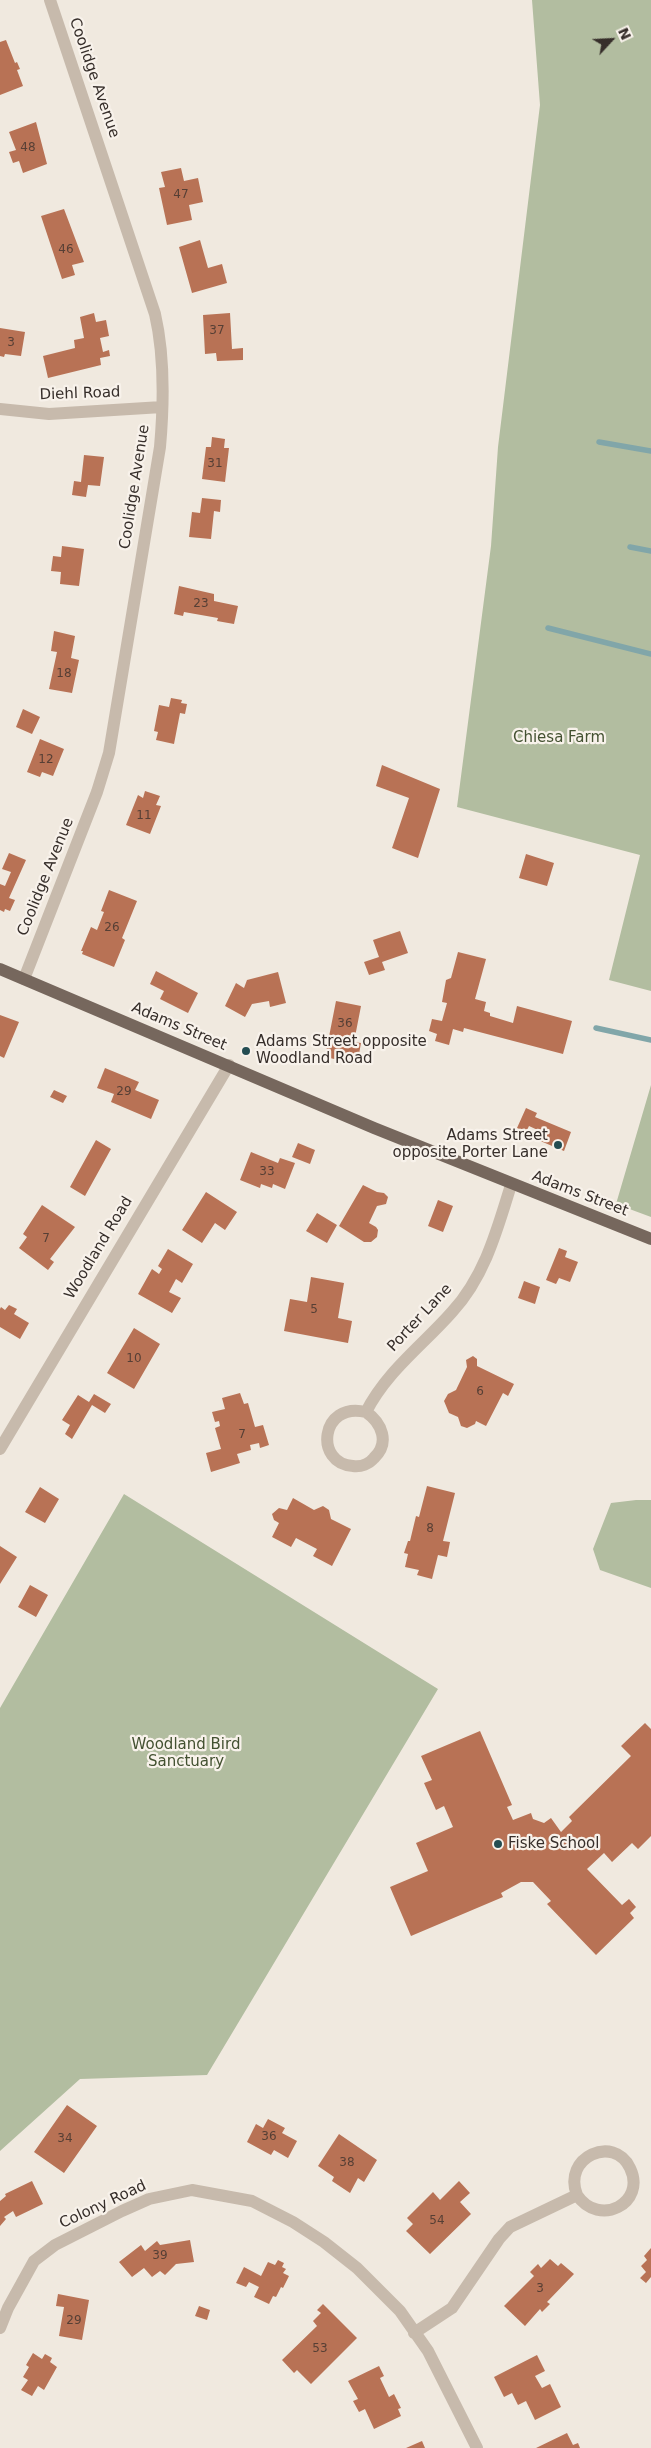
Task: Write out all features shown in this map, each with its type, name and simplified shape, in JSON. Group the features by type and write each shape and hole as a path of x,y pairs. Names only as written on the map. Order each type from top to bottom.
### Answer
{"main road":[{"name":"Adams Street","path":"0,969 511,1185 651,1239"}],"street":[{"name":"Coolidge Avenue","path":"24,979 97,792 109,754 160,447 162,407 162,353 155,314 50,0"},
{"name":"Diehl Road","path":"0,409 49,414 162,407"},
{"name":"Woodland Road","path":"0,1449 126,1233 228,1065"},
{"name":"Porter Lane","path":"366,1412 384,1381 452,1312 467,1292 491,1249 511,1185"},
{"path":"349,1411 366,1412 373,1417 382,1433 380,1450 375,1457 360,1466 342,1464 330,1452 327,1444 329,1426 341,1414 349,1411"},
{"path":"600,2152 612,2153 623,2159 631,2169 634,2182 630,2195 616,2208 597,2210 585,2205 577,2194 574,2176 579,2164 588,2156 600,2152"},
{"name":"Colony Road","path":"0,2328 8,2308 34,2261 55,2245 122,2211 149,2200 192,2190 252,2201 293,2222 357,2268 400,2311 428,2351 477,2448"},
{"path":"414,2332 452,2308 498,2239 510,2227 577,2194"}],"green space":[{"name":"Chiesa Farm","path":"532,0 651,0 651,991 609,980 640,855 457,807 491,546 498,447 540,105"},
{"path":"651,1085 651,1217 616,1204"},
{"name":"Woodland Bird Sanctuary","path":"124,1494 438,1689 207,2075 80,2079 0,2151 0,1708"},
{"path":"651,1500 651,1588 600,1570 593,1549 611,1503"}],"building":[{"path":"6,40 15,63 17,62 20,69 17,70 23,86 0,95 0,42"},
{"path":"36,122 47,164 23,173 19,161 13,163 9,152 16,150 9,132"},
{"path":"181,168 184,181 198,178 203,202 189,205 192,220 167,225 159,188 165,187 161,172"},
{"path":"64,209 84,262 72,265 75,275 62,279 41,216"},
{"path":"200,240 208,268 222,264 227,283 192,293 179,247"},
{"path":"94,313 96,322 106,320 109,336 100,338 103,352 109,350 110,356 100,358 101,365 48,378 43,356 75,348 74,340 84,338 80,317"},
{"path":"230,313 232,349 243,348 243,360 217,361 216,353 205,354 203,315"},
{"path":"0,328 25,332 21,356 5,354 4,357 0,356"},
{"path":"212,437 225,439 224,448 229,448 225,482 202,479 206,447 211,447"},
{"path":"84,455 104,457 100,486 88,485 86,497 72,495 74,481 81,482"},
{"path":"202,498 221,500 220,512 214,511 211,539 189,537 192,512 200,513"},
{"path":"62,546 84,549 79,586 60,584 61,572 51,571 53,556 61,557"},
{"path":"179,586 214,594 214,601 238,606 234,624 217,621 218,618 184,612 183,616 174,614"},
{"path":"54,631 75,636 71,658 79,660 72,693 49,689 57,652 51,651"},
{"path":"171,698 182,700 181,703 187,704 185,714 180,713 174,744 156,740 158,732 154,731 159,705 169,707"},
{"path":"23,709 40,717 32,734 16,727"},
{"path":"40,739 64,749 53,776 42,772 40,777 27,772"},
{"path":"382,765 440,789 418,858 392,848 409,798 376,786"},
{"path":"145,791 160,796 156,805 161,806 150,834 126,825 138,795 143,798"},
{"path":"9,853 26,860 9,898 15,900 10,911 5,909 4,912 0,910 0,884 5,886 11,872 2,869"},
{"path":"526,854 554,863 547,886 519,878"},
{"path":"109,890 137,901 122,938 125,940 114,967 82,954 83,951 81,951 91,927 97,930 104,912 101,911"},
{"path":"400,931 408,953 382,962 385,970 369,975 364,962 379,957 373,940"},
{"path":"458,952 486,959 475,999 486,1002 484,1011 490,1013 490,1016 513,1023 517,1006 572,1021 563,1054 464,1028 463,1032 453,1029 449,1045 435,1041 437,1034 429,1031 432,1019 442,1021 447,1003 442,1002 446,980 451,978"},
{"path":"156,971 198,993 188,1013 160,999 164,991 150,984"},
{"path":"278,972 286,1003 270,1007 269,1001 252,1004 245,1017 225,1006 236,983 244,988 247,980"},
{"path":"336,1001 361,1006 354,1042 361,1043 359,1054 355,1053 353,1063 325,1057"},
{"path":"0,1015 19,1022 4,1058 0,1056"},
{"path":"105,1068 139,1082 135,1090 159,1100 151,1119 111,1102 114,1094 97,1088"},
{"path":"54,1090 67,1096 63,1103 50,1097"},
{"path":"526,1108 537,1113 535,1117 571,1132 564,1151 538,1140 542,1132 529,1126 526,1132 517,1128"},
{"path":"96,1140 111,1149 85,1196 70,1187"},
{"path":"298,1143 315,1150 310,1164 292,1157"},
{"path":"251,1152 278,1163 280,1158 295,1163 285,1189 273,1184 272,1188 261,1184 260,1188 240,1180"},
{"path":"363,1185 377,1192 384,1193 388,1197 386,1204 377,1206 369,1223 378,1230 377,1237 371,1242 364,1242 339,1226"},
{"path":"206,1192 237,1212 225,1230 215,1223 202,1243 182,1230"},
{"path":"438,1200 453,1206 443,1232 428,1226"},
{"path":"42,1205 75,1227 50,1259 54,1262 48,1270 19,1248 27,1237 23,1234"},
{"path":"317,1213 337,1225 327,1243 306,1231"},
{"path":"559,1248 567,1251 565,1257 578,1262 570,1282 559,1278 556,1284 546,1280"},
{"path":"168,1249 193,1264 182,1283 176,1279 169,1292 181,1298 172,1313 138,1294 152,1269 159,1274 162,1269 158,1266"},
{"path":"311,1277 344,1283 338,1318 352,1321 348,1343 284,1331 290,1299 307,1302"},
{"path":"524,1281 540,1287 535,1304 518,1298"},
{"path":"9,1305 17,1309 14,1314 29,1323 20,1339 0,1327 0,1309 1,1307 5,1310"},
{"path":"134,1328 160,1344 134,1389 107,1373"},
{"path":"473,1356 477,1359 477,1366 514,1384 508,1396 503,1393 486,1426 476,1421 475,1424 467,1428 461,1426 458,1417 449,1413 444,1401 448,1394 456,1390 467,1367 466,1360"},
{"path":"240,1393 244,1404 248,1403 255,1427 263,1425 269,1445 260,1448 259,1443 250,1445 251,1450 237,1454 240,1463 211,1472 206,1453 221,1449 215,1428 220,1426 219,1421 215,1422 212,1412 225,1409 222,1398"},
{"path":"94,1394 111,1404 105,1413 92,1405 72,1439 65,1434 70,1425 62,1420 78,1395 89,1402"},
{"path":"427,1486 455,1493 443,1541 450,1542 447,1557 438,1555 432,1579 417,1575 419,1570 405,1567 408,1554 404,1553 408,1541 410,1541 416,1516 419,1517"},
{"path":"40,1487 59,1499 45,1523 25,1512"},
{"path":"293,1498 314,1510 323,1506 329,1510 331,1519 351,1529 332,1566 313,1556 317,1549 296,1538 291,1547 272,1537 279,1523 274,1520 272,1514 279,1508 287,1510"},
{"path":"0,1546 17,1557 0,1584"},
{"path":"30,1585 48,1595 36,1617 18,1607"},
{"path":"645,1723 651,1729 651,1836 638,1849 632,1843 612,1862 604,1853 587,1869 622,1905 629,1899 636,1907 630,1913 634,1918 596,1955 547,1904 551,1901 533,1882 521,1882 501,1893 503,1897 411,1936 390,1887 428,1871 416,1843 453,1827 444,1806 436,1810 424,1783 432,1780 421,1756 480,1731 512,1805 507,1807 513,1820 531,1813 533,1819 544,1823 551,1818 561,1832 572,1821 569,1817 631,1756 621,1746"},
{"path":"67,2105 97,2126 64,2173 34,2152"},
{"path":"268,2119 285,2128 282,2133 297,2141 288,2158 274,2150 271,2155 247,2142 256,2124 263,2128"},
{"path":"339,2134 377,2160 364,2182 358,2178 350,2193 332,2181 334,2177 318,2166"},
{"path":"32,2181 43,2204 16,2217 13,2211 4,2217 6,2219 0,2226 0,2201 6,2196 5,2194"},
{"path":"459,2181 470,2193 460,2202 471,2214 430,2254 406,2231 413,2224 407,2218 433,2192 440,2200"},
{"path":"190,2240 194,2262 176,2264 165,2275 160,2271 152,2277 144,2268 132,2277 119,2262 141,2245 145,2251 157,2241 160,2245"},
{"path":"651,2248 651,2277 646,2283 640,2278 646,2272 641,2266 647,2260 644,2256"},
{"path":"550,2259 558,2266 561,2263 574,2274 547,2302 550,2304 542,2312 540,2309 525,2326 504,2306 534,2276 530,2272 538,2264 541,2268"},
{"path":"278,2260 284,2263 282,2267 286,2269 283,2273 289,2276 283,2288 281,2287 276,2297 273,2296 269,2304 254,2297 259,2287 249,2282 246,2287 236,2283 244,2267 261,2276 268,2262 275,2265"},
{"path":"58,2294 89,2300 82,2340 59,2336 64,2307 56,2306"},
{"path":"323,2304 357,2338 311,2384 297,2370 294,2373 282,2360 317,2326 313,2321 321,2313 317,2310"},
{"path":"199,2306 210,2310 207,2320 195,2316"},
{"path":"33,2353 42,2359 45,2354 52,2358 50,2362 57,2367 44,2390 38,2386 32,2396 21,2390 28,2380 23,2377 29,2367 26,2365"},
{"path":"537,2355 545,2371 535,2376 542,2388 550,2384 561,2407 535,2420 526,2401 518,2405 512,2393 504,2397 494,2377"},
{"path":"379,2366 384,2376 380,2378 389,2397 394,2394 401,2408 398,2409 401,2416 374,2429 365,2409 359,2412 353,2401 358,2399 348,2381"},
{"path":"567,2433 573,2445 578,2443 580,2448 536,2448"},
{"path":"422,2441 425,2448 406,2448"}],"waterway":[{"path":"599,442 651,451"},
{"path":"630,547 651,551"},
{"path":"548,628 651,654"},
{"path":"596,1028 651,1040"}],"place":[{"name":"Adams Street opposite Woodland Road","path":"246,1051"},
{"name":"Adams Street opposite Porter Lane","path":"558,1145"},
{"name":"Fiske School","path":"498,1844"}]}
